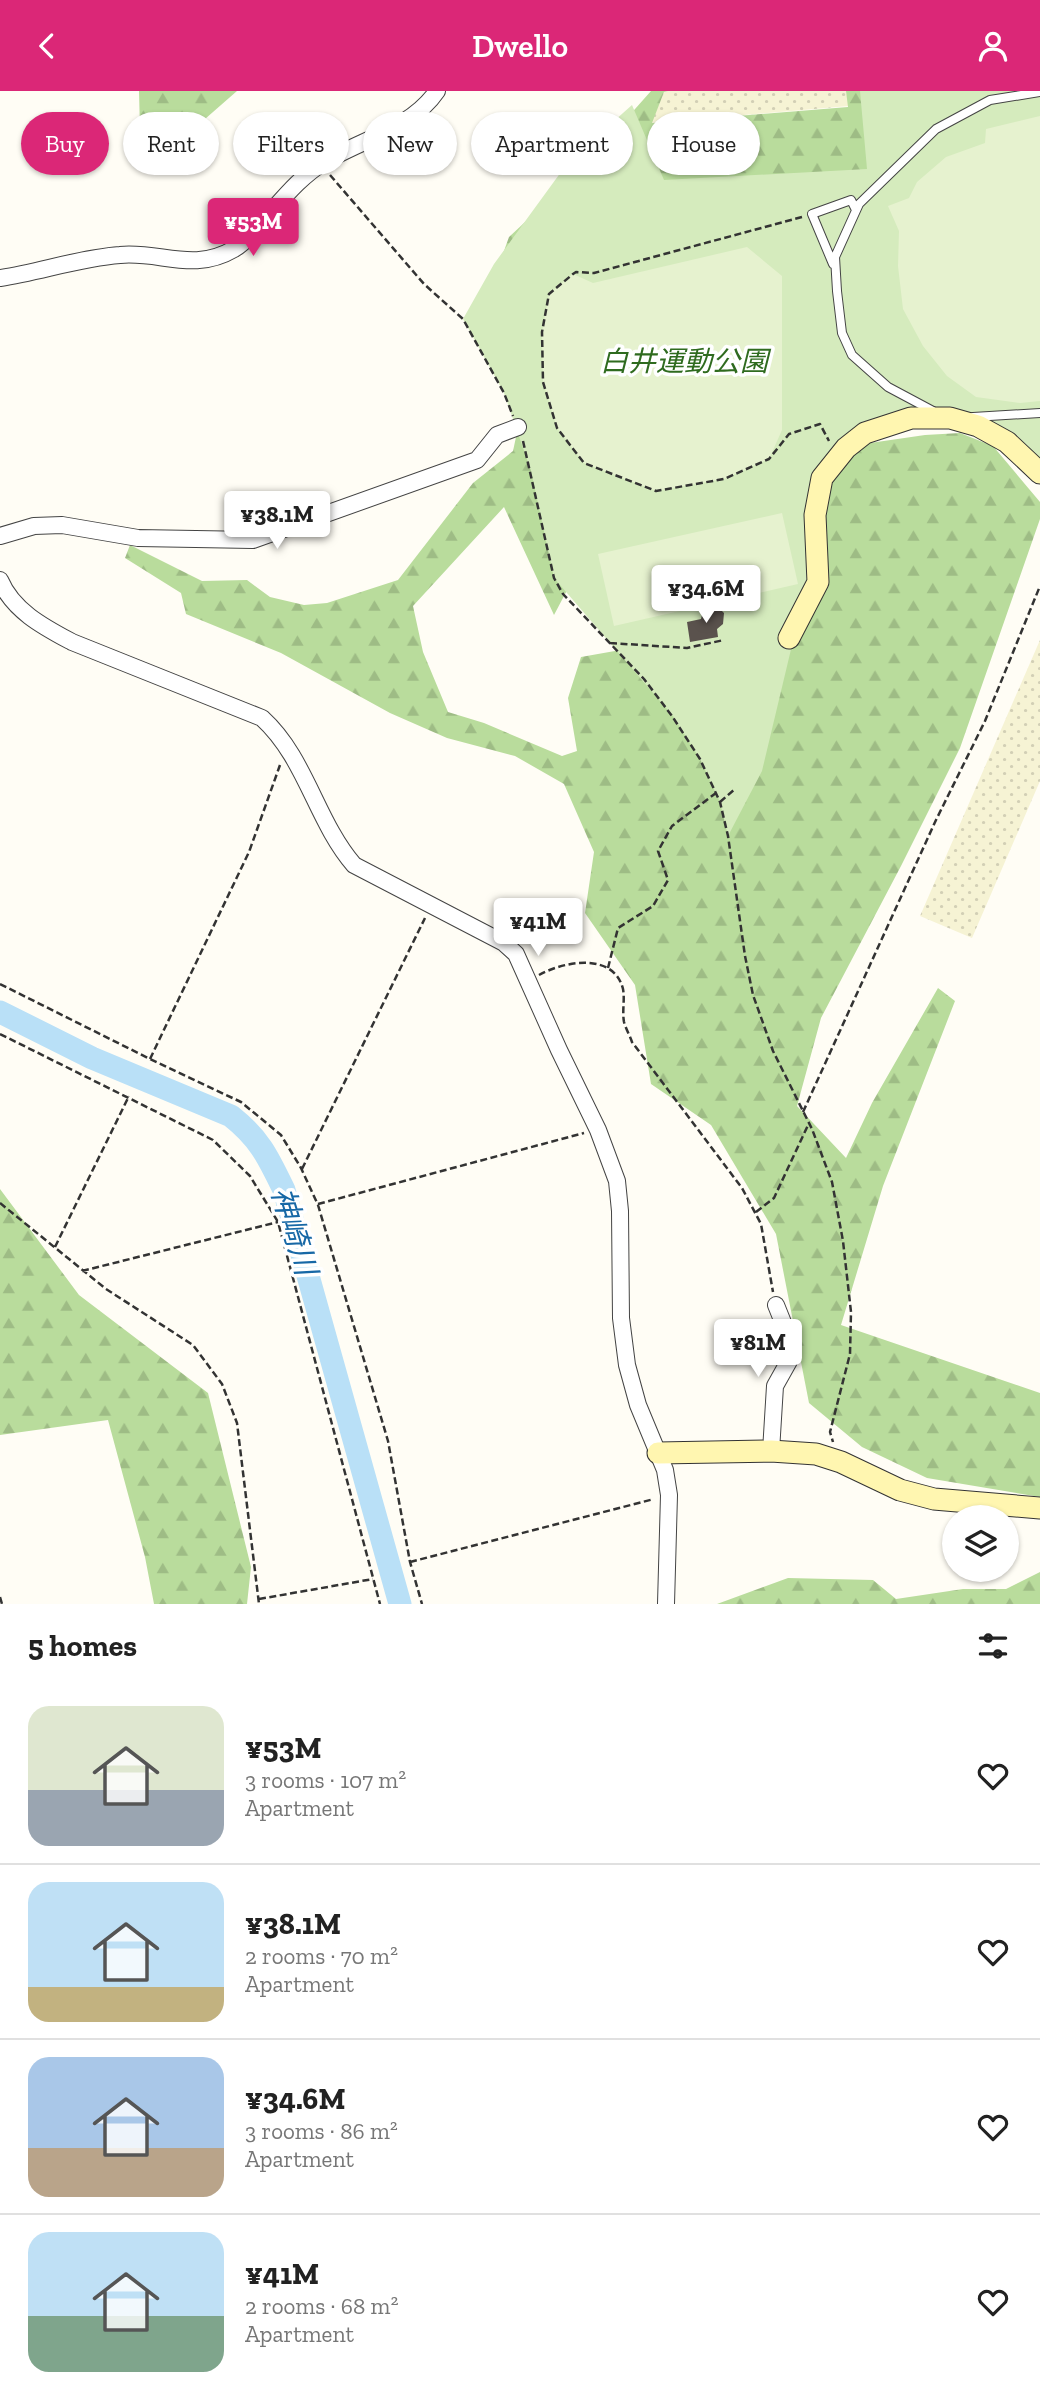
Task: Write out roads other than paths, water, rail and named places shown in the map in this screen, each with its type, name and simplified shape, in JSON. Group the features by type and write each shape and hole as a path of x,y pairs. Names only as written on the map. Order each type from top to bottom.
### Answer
{"street":[{"path":"0,278 92,258 124,254 178,261 202,260 221,255 237,247 297,184 320,164 400,124 428,104 437,91"},
{"path":"789,638 818,582 816,515 822,478 846,448 865,433 911,418 950,418 978,426 1007,442 1040,473"},
{"path":"0,536 34,526 62,526 138,538 253,540 477,460 497,435 518,427"},
{"path":"0,580 5,591 25,614 72,642 262,719 278,732 291,752 341,850 354,865 504,943 516,954 598,1130 617,1181 621,1318 627,1365 638,1405 665,1470 669,1495 666,1604"},
{"path":"771,1451 775,1386 789,1361 789,1347 776,1305"},
{"path":"658,1453 771,1451 816,1454 841,1461 900,1490 934,1499 1040,1508"}],"lane":[{"path":"1040,92 990,100 936,129 859,204 835,257 842,333 852,355 888,387 950,418 1040,413"},
{"path":"836,270 812,215 851,200 856,210"}],"waterway":[{"name":"神崎川","path":"0,1012 92,1058 231,1116 262,1149 284,1190 400,1604"}],"park label":[{"name":"白井運動公園","path":"684,361"}]}
